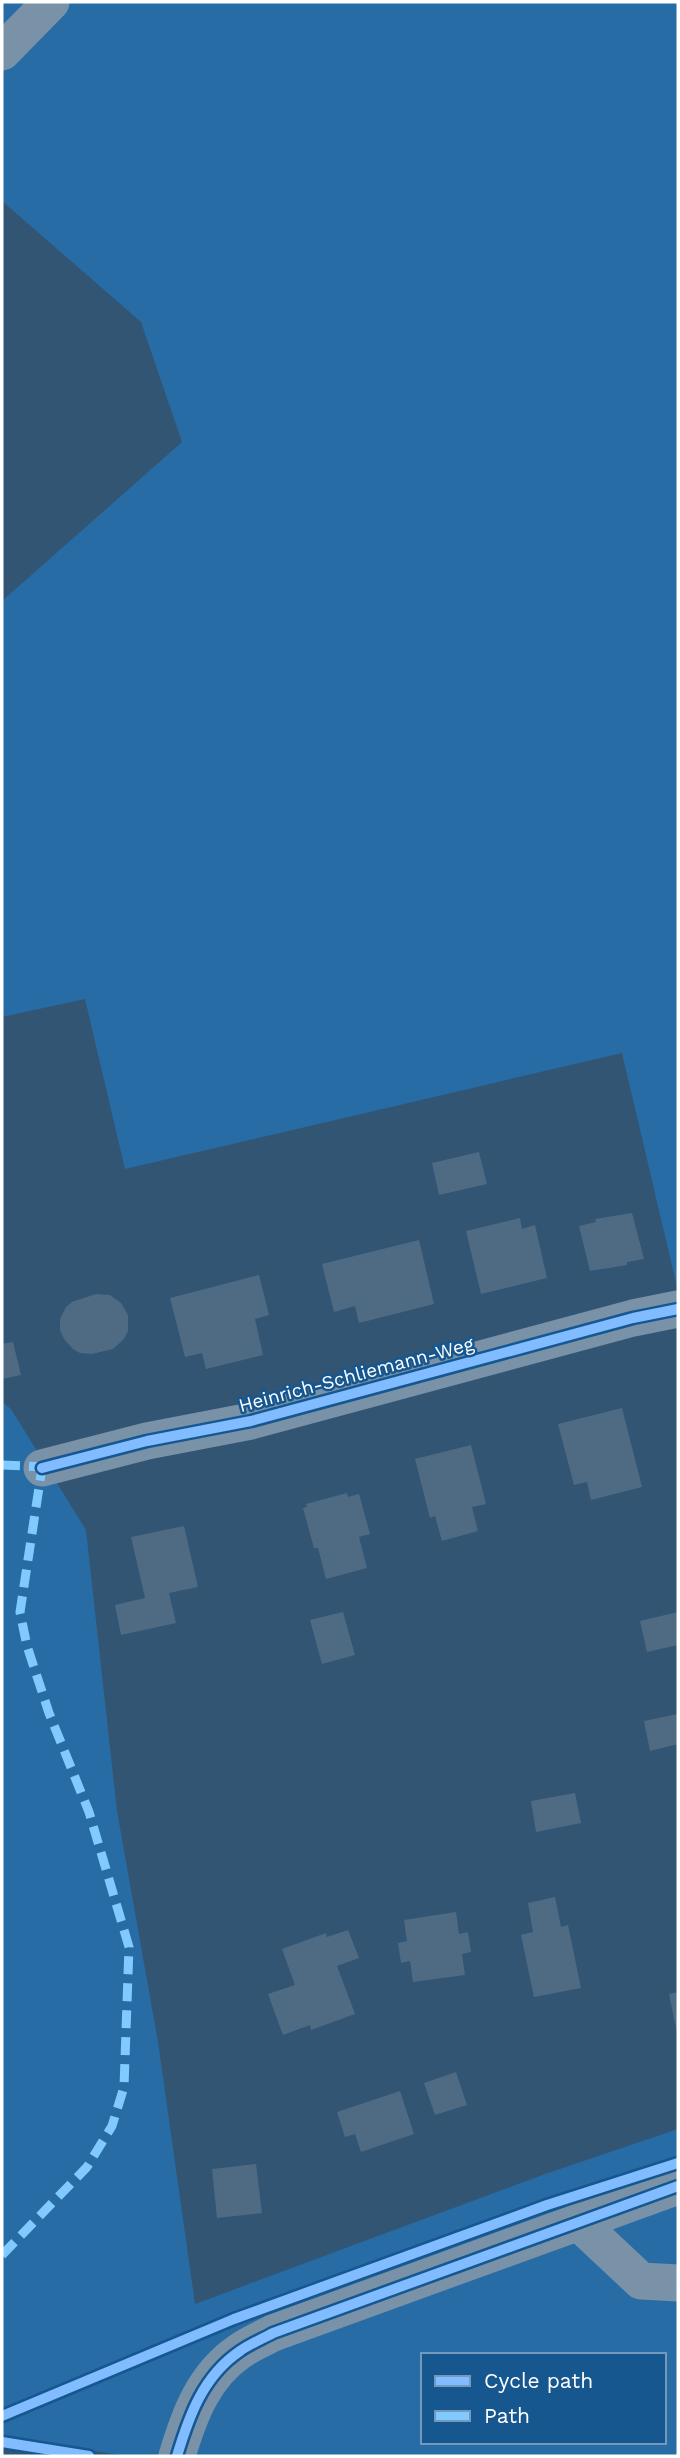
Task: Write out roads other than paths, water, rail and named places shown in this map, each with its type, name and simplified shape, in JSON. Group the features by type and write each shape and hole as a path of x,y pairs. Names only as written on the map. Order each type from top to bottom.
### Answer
{"street":[{"path":"2,52 51,2"},
{"name":"Heinrich-Schliemann-Weg","path":"42,1468 147,1441 251,1421 633,1318 678,1309"},
{"path":"177,2456 193,2409 211,2378 239,2352 273,2333 678,2186"},
{"path":"578,2221 641,2281 678,2283"}]}
